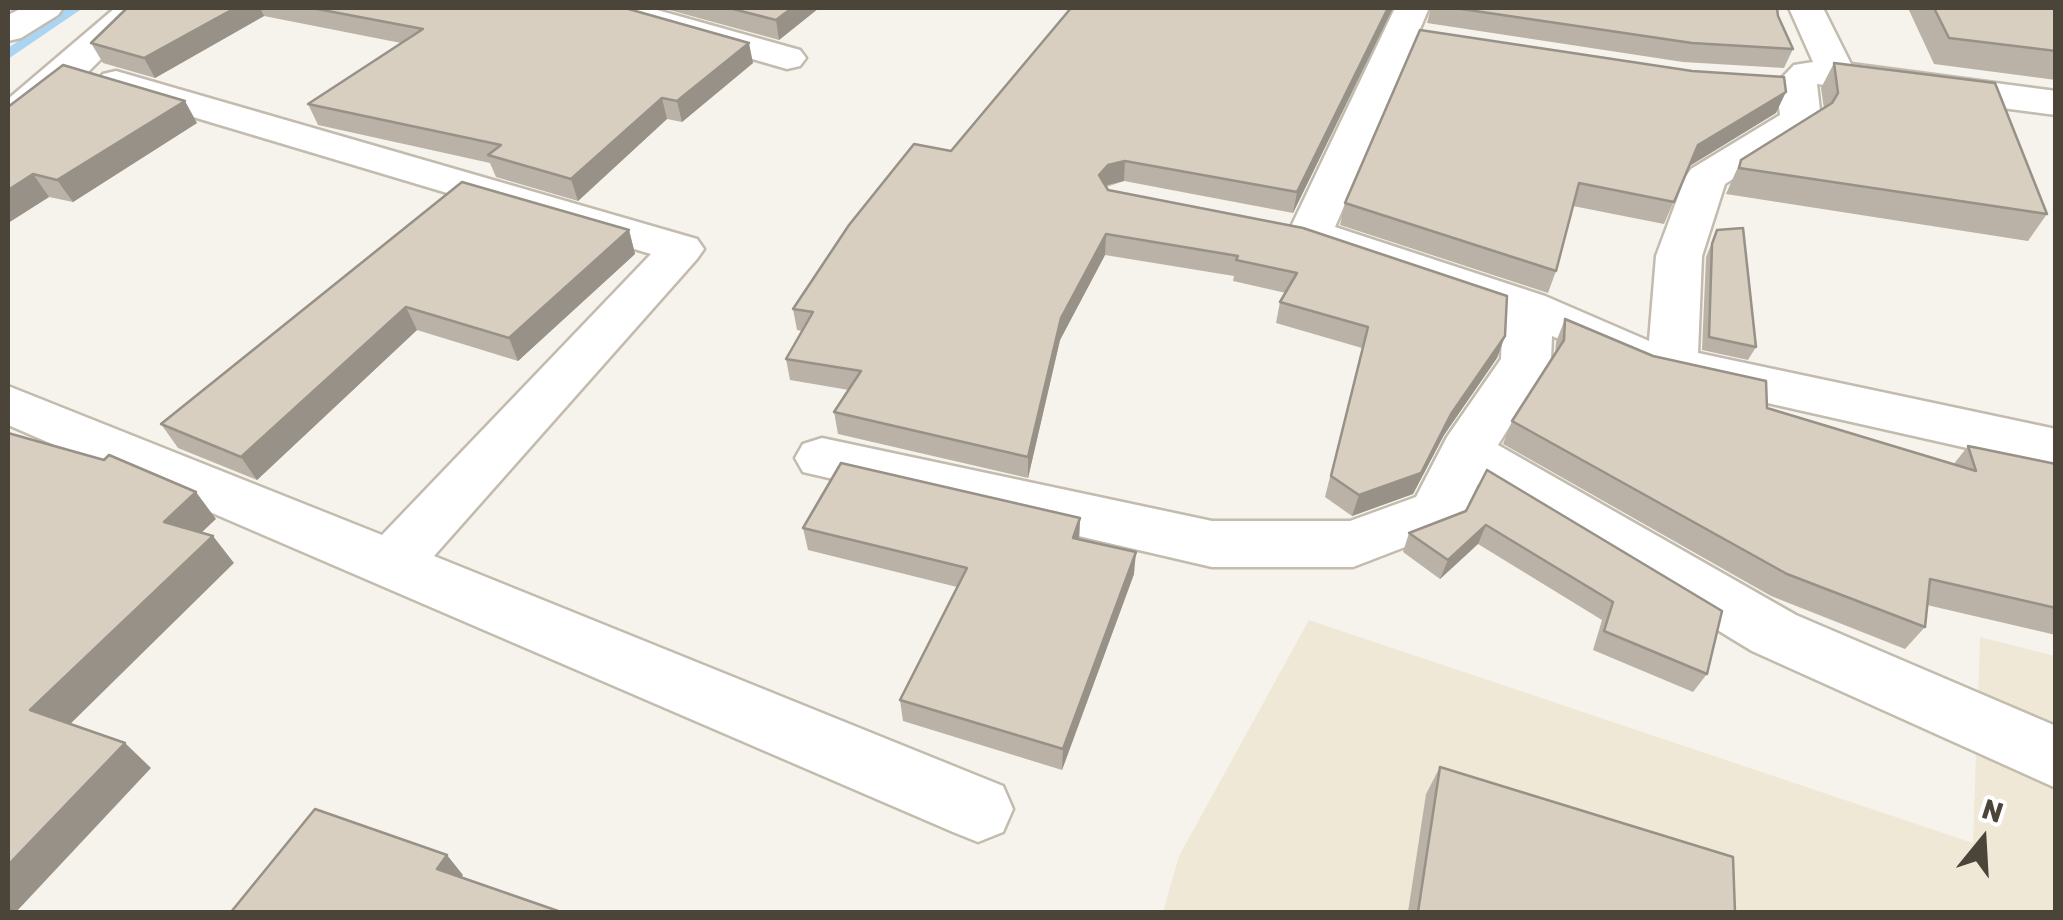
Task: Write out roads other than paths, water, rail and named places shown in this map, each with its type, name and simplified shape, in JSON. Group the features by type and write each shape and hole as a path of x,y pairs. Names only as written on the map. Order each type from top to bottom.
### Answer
{"street":[{"path":"8,30 46,8"},
{"path":"8,118 135,8"},
{"path":"613,8 787,58"},
{"path":"1806,8 1838,73"},
{"path":"1416,26 1292,229 1528,306 1644,358 2056,449"},
{"path":"70,68 681,248 391,564"},
{"path":"1672,364 1679,256 1706,178 1801,120 1776,83 1808,73 1838,73 2056,103"},
{"path":"417,221 463,184"},
{"path":"822,458 1212,544 1354,544 1437,512 1466,451 1526,360 1528,306"},
{"path":"8,404 152,436 391,564 978,810"},
{"path":"1466,451 1774,633 2056,758"}],"waterway":[{"path":"8,55 76,8"}]}
